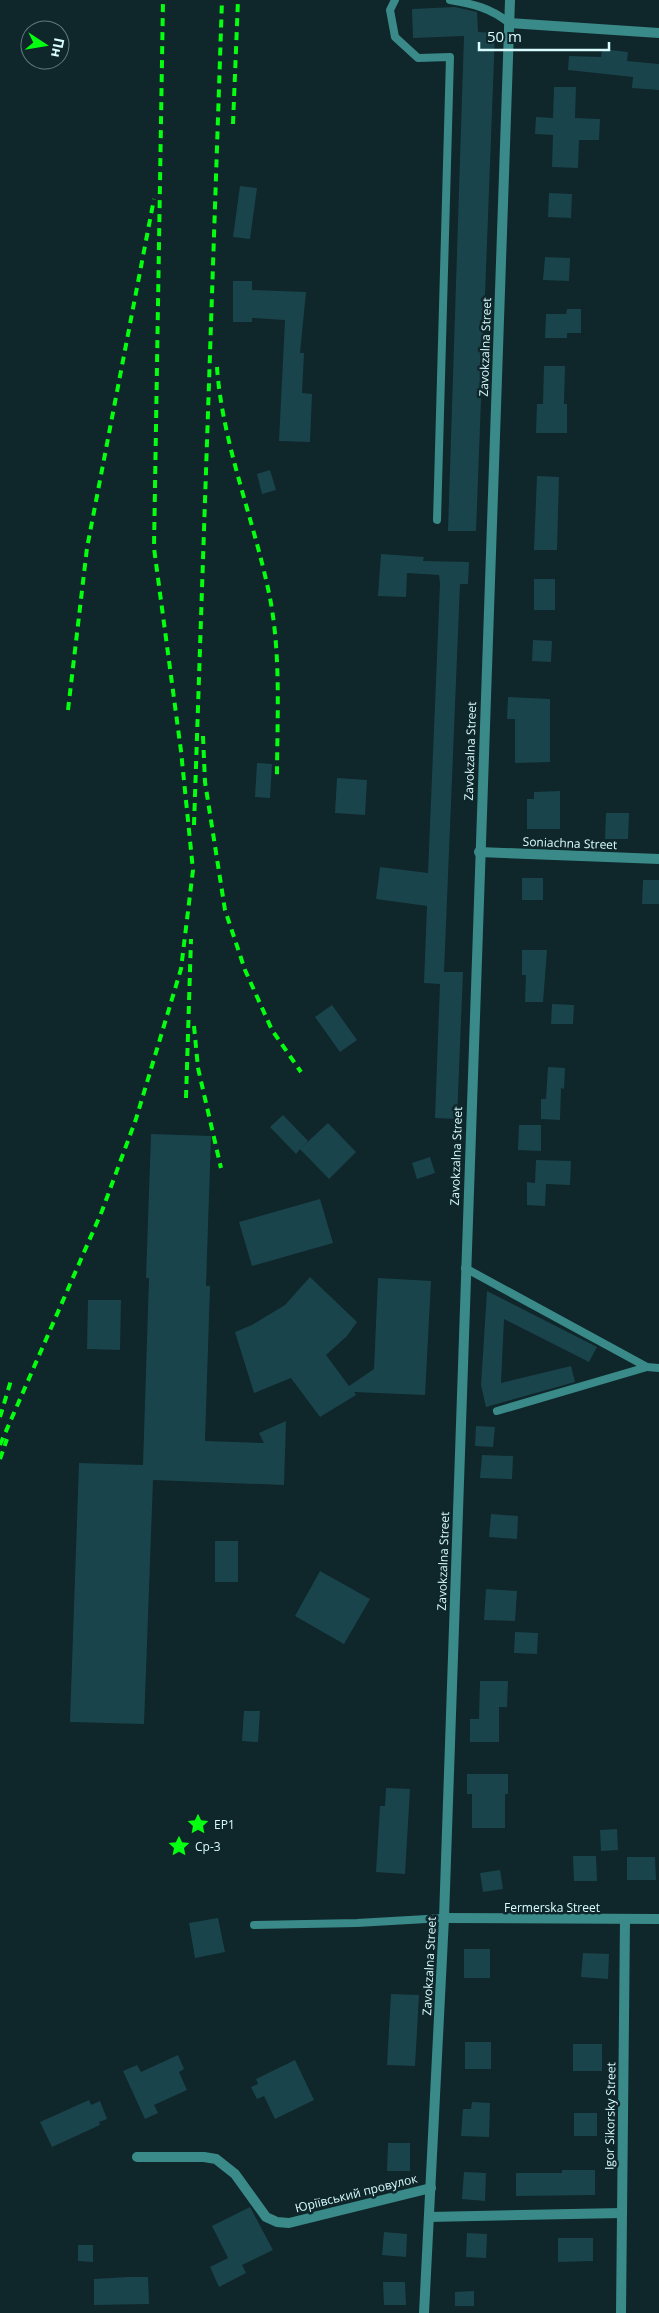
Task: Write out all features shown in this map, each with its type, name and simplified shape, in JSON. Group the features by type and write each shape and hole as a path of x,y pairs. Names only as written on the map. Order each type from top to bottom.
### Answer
{"street":[{"name":"Zavokzalna Street","path":"424,2313 444,1918 479,852 510,0"},
{"path":"509,23 659,33"},
{"name":"Soniachna Street","path":"479,852 659,859"},
{"name":"Fermerska Street","path":"444,1918 659,1920"},
{"name":"Igor Sikorsky Street","path":"621,2313 625,1920"},
{"name":"Юріївський провулок","path":"137,2157 204,2157 216,2160 235,2174 266,2218 277,2222 289,2223 430,2188"},
{"path":"429,2217 622,2213"}],"lane":[{"path":"395,0 390,10 395,37 418,58 450,57 436,520"},
{"path":"450,0 476,5 495,12 509,23"},
{"path":"465,1268 647,1367"},
{"path":"497,1411 647,1367 659,1368"},
{"path":"254,1925 357,1924 444,1918"}],"building":[{"path":"455,7 477,12 478,32 495,33 476,531 448,531 464,36 413,38 412,9"},
{"path":"602,49 628,52 627,61 659,64 659,90 632,88 633,77 568,70 569,56 601,57"},
{"path":"554,87 576,87 575,118 600,119 599,140 579,140 578,168 552,167 553,135 535,134 536,117 553,118"},
{"path":"240,186 257,188 250,239 233,237"},
{"path":"549,193 572,194 571,218 548,217"},
{"path":"545,257 570,258 569,281 543,280"},
{"path":"233,281 252,281 252,290 306,292 300,353 304,353 302,393 312,394 310,442 279,441 285,320 252,318 252,322 233,322"},
{"path":"567,309 581,309 581,333 567,333 567,338 545,338 546,314 566,314"},
{"path":"544,366 565,366 564,404 567,404 567,433 536,433 537,404 543,404"},
{"path":"270,470 276,490 262,494 257,474"},
{"path":"537,476 559,477 557,550 534,550"},
{"path":"381,554 424,557 423,561 469,562 468,584 460,584 444,972 463,972 457,1119 435,1118 440,984 424,983 427,906 376,899 380,867 428,873 439,575 407,573 406,597 378,596"},
{"path":"534,579 555,579 555,610 534,610"},
{"path":"533,640 552,641 551,662 532,661"},
{"path":"508,697 550,699 550,762 515,763 515,719 507,719"},
{"path":"257,763 272,764 270,798 255,797"},
{"path":"337,778 367,780 365,815 335,813"},
{"path":"560,791 560,829 527,829 527,799 534,799 534,792"},
{"path":"606,813 629,813 628,839 605,839"},
{"path":"522,878 543,878 543,900 522,900"},
{"path":"643,880 659,880 659,904 642,904"},
{"path":"522,950 547,950 543,1002 525,1002 526,975 522,975"},
{"path":"552,1004 574,1005 573,1024 551,1024"},
{"path":"332,1005 357,1040 340,1052 315,1017"},
{"path":"548,1067 565,1068 564,1089 561,1088 560,1120 541,1119 541,1099 546,1099"},
{"path":"283,1115 308,1141 296,1154 270,1127"},
{"path":"328,1123 356,1152 329,1179 300,1149"},
{"path":"519,1125 541,1125 541,1151 518,1150"},
{"path":"151,1134 211,1136 206,1286 210,1286 205,1441 264,1443 259,1433 286,1421 284,1485 153,1480 144,1724 70,1722 79,1463 143,1465 149,1278 146,1278"},
{"path":"430,1157 435,1173 417,1179 412,1163"},
{"path":"536,1160 571,1161 570,1185 546,1184 545,1206 527,1205 527,1182 535,1183"},
{"path":"320,1199 333,1243 252,1266 239,1222"},
{"path":"310,1277 357,1322 347,1336 326,1355 349,1386 374,1369 378,1278 431,1281 425,1395 354,1392 356,1395 320,1417 291,1378 254,1393 235,1332 252,1325 285,1305"},
{"path":"487,1291 597,1347 589,1362 504,1319 501,1383 571,1366 575,1382 486,1407 481,1385"},
{"path":"88,1300 121,1300 120,1350 87,1349"},
{"path":"476,1426 495,1427 493,1447 475,1446"},
{"path":"482,1455 513,1456 512,1479 480,1478"},
{"path":"491,1514 518,1516 517,1539 489,1537"},
{"path":"215,1541 238,1541 238,1582 215,1582"},
{"path":"320,1571 370,1599 344,1644 295,1616"},
{"path":"486,1589 517,1591 515,1621 484,1620"},
{"path":"515,1632 538,1633 537,1654 514,1653"},
{"path":"480,1681 508,1681 507,1707 499,1707 499,1742 470,1742 470,1719 479,1719"},
{"path":"244,1711 260,1711 258,1742 242,1741"},
{"path":"467,1774 508,1774 508,1794 505,1794 505,1828 472,1828 472,1794 467,1794"},
{"path":"386,1788 410,1789 405,1874 376,1872 380,1806 385,1806"},
{"path":"617,1829 618,1850 601,1851 600,1830"},
{"path":"573,1856 596,1856 597,1881 574,1881"},
{"path":"627,1857 655,1857 656,1880 627,1880"},
{"path":"500,1870 503,1889 483,1892 480,1873"},
{"path":"218,1918 225,1952 195,1958 189,1923"},
{"path":"464,1949 490,1949 490,1978 464,1978"},
{"path":"583,1953 609,1954 608,1979 581,1977"},
{"path":"391,1994 419,1995 415,2066 387,2065"},
{"path":"465,2042 491,2042 491,2069 465,2069"},
{"path":"573,2044 602,2044 602,2071 573,2071"},
{"path":"178,2055 184,2069 179,2072 187,2090 154,2105 158,2113 145,2119 123,2071 137,2065 141,2072"},
{"path":"295,2060 314,2100 275,2119 264,2096 257,2099 251,2087 258,2084 256,2079"},
{"path":"89,2100 91,2105 100,2101 107,2119 99,2122 100,2125 52,2147 40,2122"},
{"path":"472,2102 490,2103 489,2137 461,2136 463,2109 471,2109"},
{"path":"574,2113 597,2113 597,2136 574,2136"},
{"path":"388,2143 410,2143 410,2171 387,2171"},
{"path":"562,2170 595,2170 595,2195 516,2196 516,2173 562,2173"},
{"path":"464,2172 486,2173 485,2201 462,2199"},
{"path":"250,2207 273,2250 242,2265 246,2273 219,2287 210,2267 228,2258 212,2226"},
{"path":"384,2232 407,2234 406,2257 382,2255"},
{"path":"467,2233 487,2234 486,2258 466,2257"},
{"path":"558,2238 593,2238 593,2261 558,2262"},
{"path":"78,2245 93,2245 93,2262 78,2261"},
{"path":"148,2277 149,2304 94,2305 94,2279"},
{"path":"383,2282 405,2282 406,2305 384,2305"},
{"path":"474,2291 474,2306 455,2306 455,2292"}],"railway":[{"path":"0,1445 102,1211 136,1119 181,969 193,870 181,751 154,548 163,0"},
{"path":"194,825 222,0"},
{"path":"233,124 238,0"},
{"path":"68,710 87,548 154,199"},
{"path":"217,367 220,394 231,449 272,608 278,681 277,780"},
{"path":"203,736 205,782 225,910 245,970 272,1030 301,1072"},
{"path":"186,1098 191,939"},
{"path":"194,1026 198,1068 221,1168"},
{"path":"0,1417 12,1377"},
{"path":"0,1459 7,1439"}],"place":[{"name":"ЕР1","path":"198,1824"},
{"name":"Ср-3","path":"179,1846"}]}
